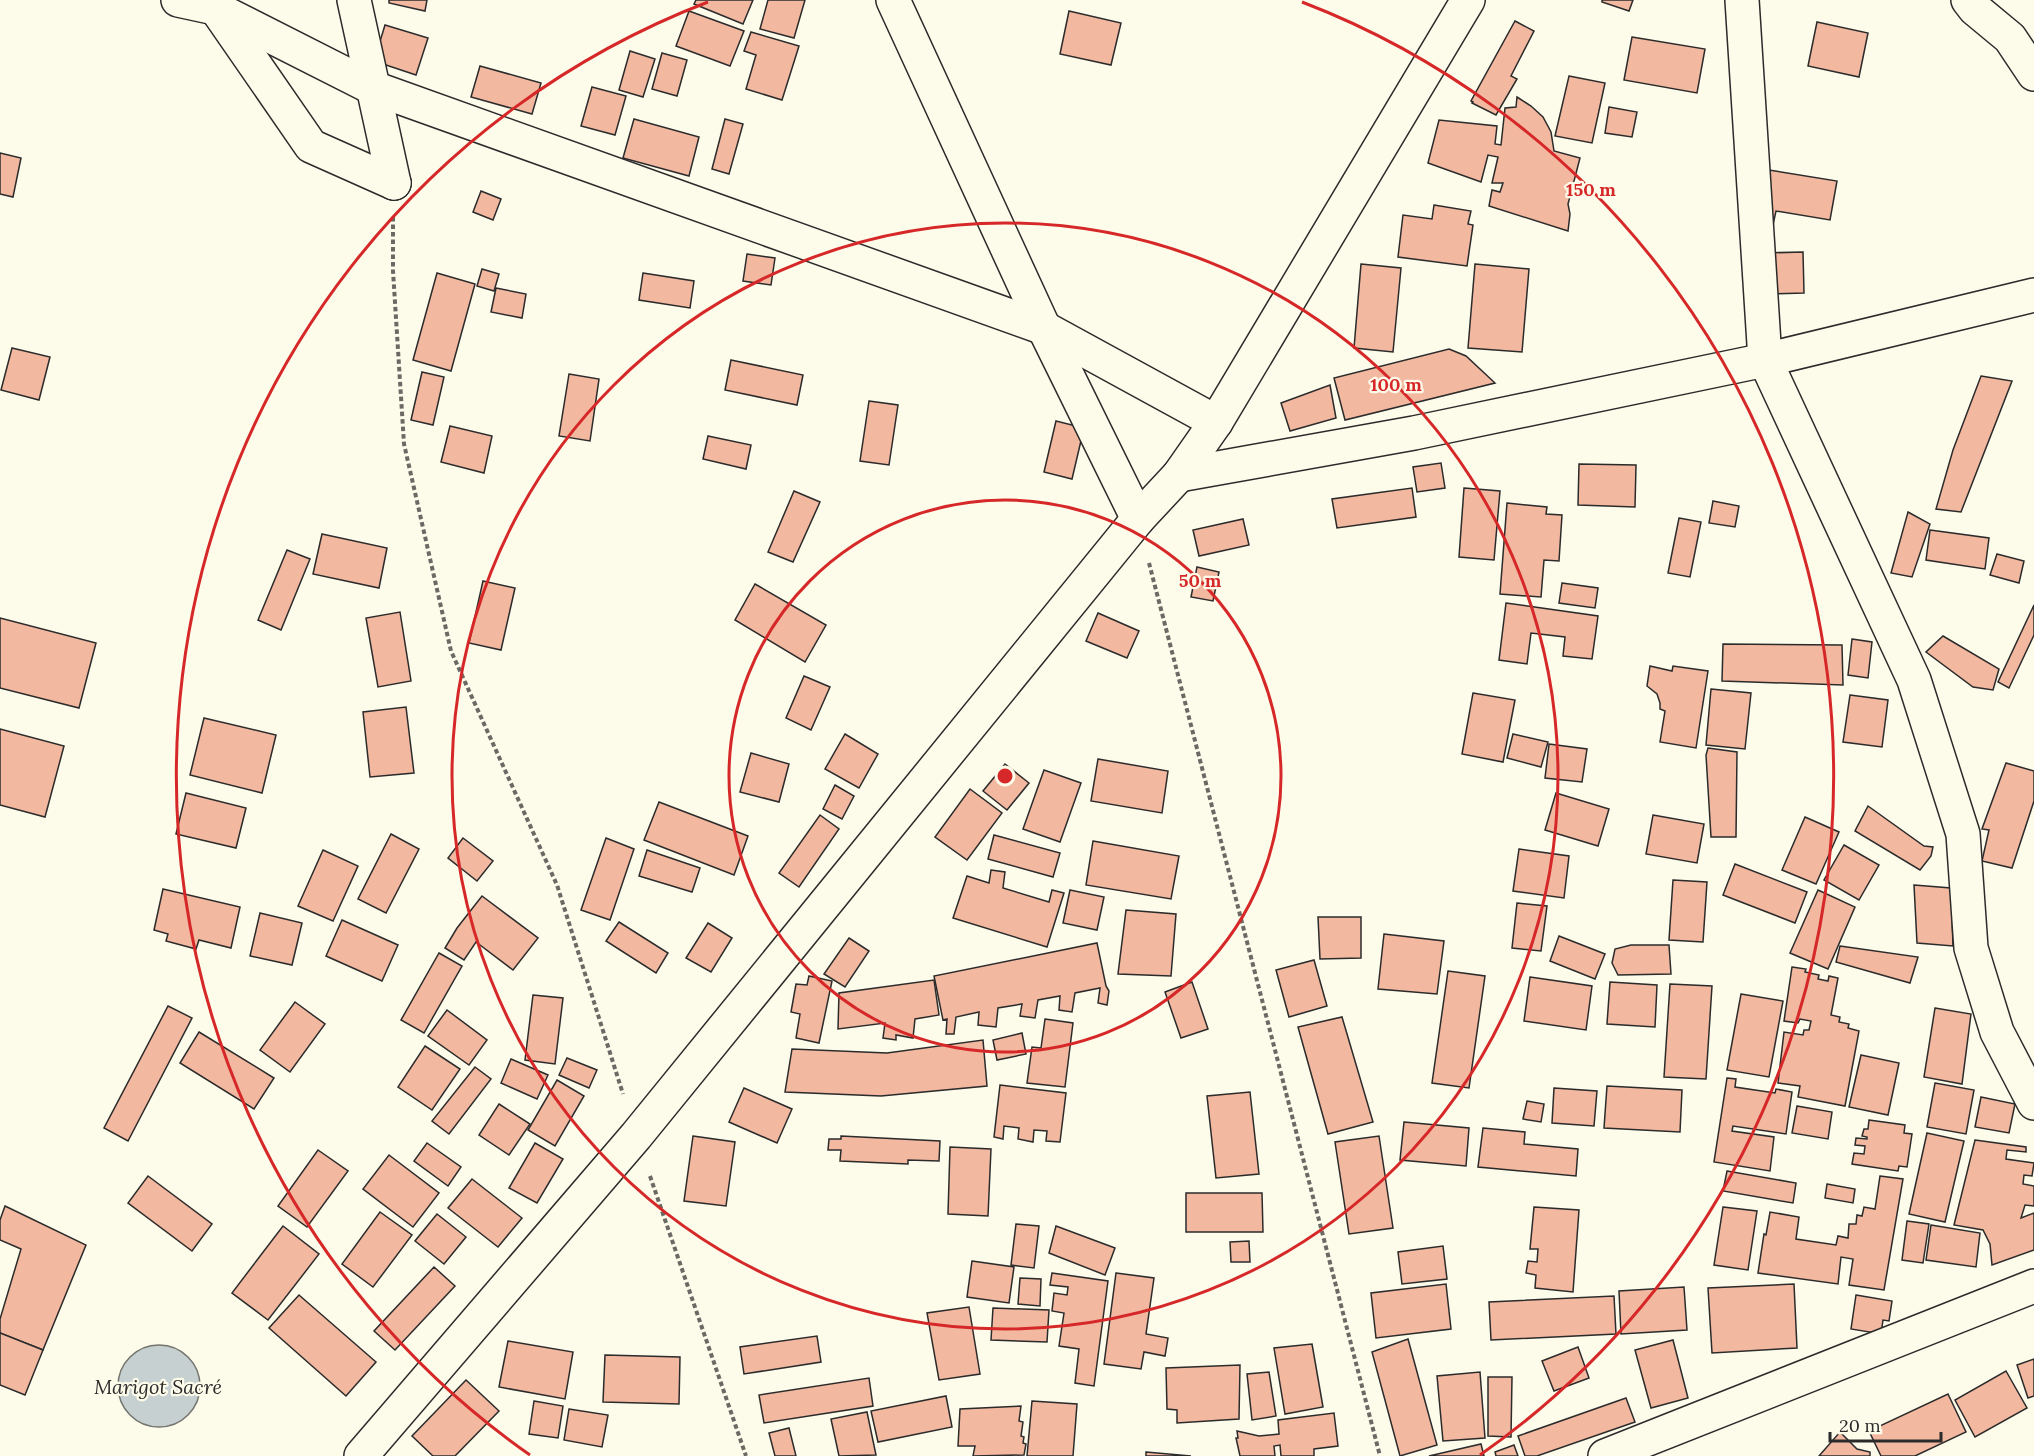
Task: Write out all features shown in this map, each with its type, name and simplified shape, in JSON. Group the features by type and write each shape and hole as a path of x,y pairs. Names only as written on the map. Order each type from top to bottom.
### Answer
{"street":[{"path":"178,0 215,8 371,87 1044,328 1216,422"},
{"path":"354,0 371,87 394,183"},
{"path":"893,0 1044,328 1138,519"},
{"path":"361,1456 636,1136 1138,519 1179,475 1216,422 1468,0"},
{"path":"1742,0 1766,360 1914,680 1963,834 1971,948 1997,1032 2034,1103"},
{"path":"1966,3 2010,38 2034,74"},
{"path":"215,8 311,146 394,183"},
{"path":"1179,475 1414,433 1766,360 2034,295"},
{"path":"1605,1456 2034,1287"}],"path":[{"path":"394,183 393,271 404,444 451,651 556,885 636,1136 746,1456"},
{"path":"1138,519 1380,1456"}],"water":[{"name":"Marigot Sacré","path":"159,1345 175,1348 188,1357 197,1370 200,1386 197,1402 188,1415 175,1424 159,1427 143,1424 130,1415 121,1402 118,1386 121,1370 130,1357 143,1348"}],"building":[{"path":"389,0 427,0 425,11 389,3"},
{"path":"696,0 753,0 743,24 694,4"},
{"path":"768,0 805,0 794,38 760,29"},
{"path":"1602,0 1633,0 1629,11 1602,2"},
{"path":"689,11 744,31 730,66 676,46"},
{"path":"1069,11 1121,23 1111,65 1060,54"},
{"path":"1515,21 1534,31 1511,76 1517,79 1496,115 1471,101"},
{"path":"1817,22 1868,33 1859,77 1808,66"},
{"path":"385,25 428,38 416,75 374,61"},
{"path":"751,32 799,46 782,100 746,89 756,55 744,51"},
{"path":"1632,37 1705,49 1697,93 1624,80"},
{"path":"630,51 655,59 643,97 619,90"},
{"path":"662,53 687,60 677,96 652,89"},
{"path":"480,66 541,83 532,114 471,97"},
{"path":"1569,76 1605,83 1592,143 1555,136"},
{"path":"592,87 626,96 615,135 581,126"},
{"path":"1517,97 1543,117 1551,132 1554,151 1580,158 1568,204 1570,214 1568,231 1489,206 1492,190 1500,192 1503,183 1492,183 1498,157 1488,155 1481,182 1428,163 1439,120 1497,126 1495,144 1501,145 1505,108 1516,107"},
{"path":"1609,107 1637,112 1632,137 1605,133"},
{"path":"634,119 699,137 689,176 623,158"},
{"path":"725,119 743,124 729,174 712,169"},
{"path":"0,153 21,158 13,197 0,194"},
{"path":"1769,170 1837,181 1830,220 1776,211 1773,225"},
{"path":"481,191 501,199 493,220 473,212"},
{"path":"1434,205 1471,211 1468,224 1473,225 1467,266 1398,257 1403,215 1432,219"},
{"path":"1803,252 1804,293 1764,294 1763,253"},
{"path":"747,254 775,258 771,285 743,281"},
{"path":"1361,264 1401,268 1393,352 1354,348"},
{"path":"1475,264 1529,269 1522,352 1468,348"},
{"path":"482,269 499,274 494,291 477,286"},
{"path":"437,273 475,284 451,371 413,360"},
{"path":"643,273 694,281 690,308 639,300"},
{"path":"496,288 526,294 522,318 491,312"},
{"path":"12,348 50,357 39,400 1,390"},
{"path":"1449,349 1466,356 1495,383 1345,420 1334,378"},
{"path":"731,360 803,375 797,405 725,390"},
{"path":"422,372 444,377 433,425 411,420"},
{"path":"569,374 599,379 590,441 559,436"},
{"path":"1981,376 2012,381 1961,512 1936,509 1953,450"},
{"path":"1330,385 1336,418 1290,431 1281,403"},
{"path":"869,401 898,405 889,465 860,461"},
{"path":"1056,421 1084,428 1072,479 1044,472"},
{"path":"450,426 492,436 484,473 441,462"},
{"path":"708,436 751,445 746,469 703,459"},
{"path":"1441,463 1445,488 1417,492 1413,467"},
{"path":"1579,464 1636,465 1635,507 1578,505"},
{"path":"1412,488 1416,517 1337,528 1332,499"},
{"path":"1464,488 1500,491 1494,560 1459,557"},
{"path":"794,491 820,502 793,562 768,552"},
{"path":"1713,501 1739,506 1735,527 1709,523"},
{"path":"1507,503 1547,507 1546,514 1562,515 1559,561 1544,560 1541,597 1500,594"},
{"path":"1908,512 1930,524 1912,577 1891,573"},
{"path":"1679,518 1701,522 1690,577 1668,573"},
{"path":"1243,519 1249,545 1199,556 1193,530"},
{"path":"1930,530 1989,538 1985,569 1926,560"},
{"path":"322,534 387,548 379,588 313,574"},
{"path":"287,550 310,559 281,630 258,620"},
{"path":"1997,554 2024,561 2019,583 1990,575"},
{"path":"1197,567 1219,572 1213,601 1191,597"},
{"path":"483,581 515,588 501,650 469,643"},
{"path":"1562,583 1598,588 1595,608 1559,603"},
{"path":"755,584 826,625 805,662 735,620"},
{"path":"1506,603 1598,616 1592,659 1563,656 1565,637 1531,633 1527,664 1499,660"},
{"path":"2034,605 2034,635 2009,688 1998,682"},
{"path":"400,612 411,681 378,687 366,618"},
{"path":"1098,613 1139,631 1127,658 1086,641"},
{"path":"0,618 96,643 79,708 0,688"},
{"path":"1943,636 1999,669 1993,690 1973,687 1926,652"},
{"path":"1852,639 1872,642 1868,678 1848,675"},
{"path":"1723,644 1842,645 1843,685 1722,681"},
{"path":"1650,666 1672,671 1673,666 1708,671 1696,748 1660,742 1665,711 1660,709 1657,694 1647,686"},
{"path":"804,676 830,687 811,730 786,718"},
{"path":"1711,689 1751,693 1745,749 1706,745"},
{"path":"1473,693 1515,700 1503,762 1462,754"},
{"path":"1850,695 1888,700 1882,747 1843,742"},
{"path":"406,707 414,773 370,777 363,712"},
{"path":"204,718 276,735 262,793 190,775"},
{"path":"0,729 64,746 45,817 0,805"},
{"path":"845,734 878,754 859,788 825,769"},
{"path":"1513,734 1548,742 1541,767 1507,758"},
{"path":"1549,744 1587,749 1582,782 1545,778"},
{"path":"1708,748 1737,752 1736,837 1711,837 1706,755"},
{"path":"751,753 789,764 779,802 740,792"},
{"path":"1098,759 1168,771 1162,813 1091,801"},
{"path":"2006,763 2034,771 2034,801 2012,868 1982,861 1989,830 1982,829"},
{"path":"1005,764 1029,783 1007,810 983,791"},
{"path":"1044,770 1081,783 1060,842 1023,829"},
{"path":"835,785 854,796 842,819 823,809"},
{"path":"970,789 1002,813 967,860 935,837"},
{"path":"186,793 246,808 236,848 176,834"},
{"path":"1556,793 1609,809 1598,846 1545,830"},
{"path":"659,802 748,836 734,875 644,840"},
{"path":"1868,806 1924,846 1933,847 1931,856 1920,870 1855,831"},
{"path":"820,815 839,829 799,887 779,873"},
{"path":"1653,815 1704,824 1697,863 1646,854"},
{"path":"1805,817 1839,832 1816,884 1782,870"},
{"path":"391,834 419,849 386,913 358,899"},
{"path":"994,835 1060,853 1053,877 988,859"},
{"path":"463,838 493,861 477,881 448,858"},
{"path":"606,838 634,849 610,920 581,910"},
{"path":"1093,841 1179,856 1171,899 1086,885"},
{"path":"1844,845 1879,865 1859,900 1824,880"},
{"path":"1519,849 1569,856 1564,898 1513,891"},
{"path":"323,850 358,866 333,921 298,906"},
{"path":"647,850 700,868 692,892 639,876"},
{"path":"1735,864 1807,892 1795,923 1723,895"},
{"path":"991,870 1005,872 1003,888 1049,902 1052,890 1064,893 1047,947 953,918 967,876 989,883"},
{"path":"1673,880 1707,882 1703,942 1669,940"},
{"path":"1914,885 1951,888 1953,946 1917,943"},
{"path":"163,889 240,907 231,948 199,940 196,949 166,941 168,934 154,930"},
{"path":"1070,890 1104,897 1097,930 1063,923"},
{"path":"1818,890 1855,907 1828,969 1790,953"},
{"path":"482,896 538,938 513,970 476,942 464,960 445,948 457,928"},
{"path":"1517,903 1547,906 1541,951 1512,948"},
{"path":"1126,910 1176,914 1171,976 1118,974"},
{"path":"260,913 302,923 292,965 250,956"},
{"path":"1318,917 1361,917 1361,958 1320,959"},
{"path":"342,920 398,945 382,981 326,956"},
{"path":"619,922 668,953 656,973 606,941"},
{"path":"708,923 732,938 711,972 686,958"},
{"path":"1384,934 1444,941 1437,994 1378,989"},
{"path":"1559,936 1605,954 1595,979 1550,961"},
{"path":"849,938 869,951 845,987 824,974"},
{"path":"1097,943 1109,991 1107,1005 1098,1003 1100,988 1075,993 1072,1012 1059,1010 1060,996 1038,1000 1035,1018 1020,1016 1022,1004 998,1008 996,1027 978,1025 979,1012 956,1017 954,1034 946,1034 947,1019 943,1020 934,976"},
{"path":"1631,945 1669,945 1671,974 1618,975 1612,963 1615,949"},
{"path":"1840,946 1918,957 1910,983 1836,962"},
{"path":"439,953 462,966 424,1033 401,1020"},
{"path":"1314,960 1327,1006 1289,1017 1276,970"},
{"path":"1792,967 1806,969 1805,972 1819,975 1818,979 1828,981 1829,976 1838,978 1831,1015 1840,1017 1839,1022 1849,1024 1848,1028 1859,1031 1845,1106 1798,1097 1800,1086 1778,1083 1784,1032 1803,1035 1804,1030 1809,1030 1811,1021 1800,1019 1798,1023 1784,1021"},
{"path":"1448,971 1485,976 1469,1088 1432,1083"},
{"path":"809,976 832,981 819,1043 796,1038 800,1014 791,1012 796,984 807,985"},
{"path":"1530,977 1592,986 1586,1030 1524,1021"},
{"path":"934,980 939,1015 915,1019 913,1038 896,1035 896,1040 883,1038 885,1023 838,1029 839,993"},
{"path":"1192,982 1208,1029 1181,1038 1165,992"},
{"path":"1610,982 1657,985 1655,1027 1607,1024"},
{"path":"1670,984 1712,986 1706,1079 1664,1077"},
{"path":"1741,994 1783,1001 1769,1077 1727,1070"},
{"path":"533,995 563,998 555,1064 525,1060"},
{"path":"295,1002 325,1024 290,1072 260,1050"},
{"path":"168,1006 192,1018 128,1141 104,1128"},
{"path":"1935,1008 1971,1014 1962,1084 1924,1077"},
{"path":"447,1010 487,1040 469,1065 428,1036"},
{"path":"1342,1017 1373,1122 1328,1134 1298,1027"},
{"path":"1045,1019 1073,1023 1065,1087 1027,1083 1032,1047 1041,1048"},
{"path":"199,1032 274,1078 254,1109 180,1063"},
{"path":"1022,1033 1026,1054 997,1060 993,1040"},
{"path":"983,1040 987,1086 881,1096 785,1092 792,1049 887,1053"},
{"path":"425,1046 460,1069 432,1110 398,1087"},
{"path":"1861,1055 1899,1063 1888,1115 1849,1107"},
{"path":"567,1058 597,1070 589,1088 559,1075"},
{"path":"511,1059 548,1075 537,1099 501,1083"},
{"path":"475,1067 491,1079 449,1134 432,1121"},
{"path":"1727,1078 1736,1079 1735,1087 1775,1093 1776,1089 1792,1092 1786,1134 1733,1126 1732,1131 1774,1137 1770,1171 1714,1162"},
{"path":"557,1080 584,1096 555,1146 528,1130"},
{"path":"1935,1083 1974,1090 1966,1134 1927,1127"},
{"path":"1000,1085 1066,1093 1060,1142 1046,1141 1047,1131 1034,1130 1033,1142 1018,1139 1019,1128 1004,1126 1003,1139 994,1137"},
{"path":"1607,1086 1682,1090 1680,1132 1604,1128"},
{"path":"744,1088 792,1109 777,1143 729,1122"},
{"path":"1554,1088 1597,1091 1594,1126 1552,1123"},
{"path":"1250,1092 1259,1174 1216,1178 1207,1096"},
{"path":"1981,1097 2015,1104 2009,1133 1975,1127"},
{"path":"1527,1101 1544,1104 1541,1122 1523,1119"},
{"path":"499,1104 530,1124 509,1155 479,1135"},
{"path":"1797,1106 1832,1112 1828,1139 1792,1133"},
{"path":"1869,1120 1905,1125 1904,1133 1912,1134 1907,1167 1899,1166 1898,1171 1852,1164 1854,1153 1864,1154 1865,1146 1855,1145 1856,1138 1867,1139 1862,1136 1864,1129 1868,1129"},
{"path":"1404,1122 1469,1128 1466,1166 1400,1160"},
{"path":"1483,1128 1525,1132 1524,1144 1578,1149 1576,1176 1478,1167"},
{"path":"1927,1133 1964,1141 1945,1222 1909,1214"},
{"path":"693,1136 735,1142 726,1206 684,1201"},
{"path":"841,1136 940,1141 939,1161 908,1160 908,1164 840,1161 841,1150 828,1150 829,1139 841,1139"},
{"path":"1379,1136 1393,1228 1349,1234 1335,1142"},
{"path":"1975,1140 2026,1147 2026,1152 2007,1150 2006,1159 2034,1163 2032,1176 2024,1175 2023,1184 2034,1186 2034,1206 2025,1205 2021,1218 2034,1213 2034,1250 1992,1265 1990,1244 1983,1230 1954,1225"},
{"path":"427,1143 461,1167 448,1186 414,1161"},
{"path":"535,1143 563,1159 537,1203 509,1188"},
{"path":"950,1147 991,1149 988,1216 948,1214"},
{"path":"318,1150 348,1171 307,1227 278,1206"},
{"path":"389,1155 439,1193 413,1227 363,1189"},
{"path":"1727,1171 1796,1183 1793,1203 1723,1191"},
{"path":"148,1176 212,1224 192,1251 128,1203"},
{"path":"1880,1176 1903,1179 1884,1290 1849,1285 1853,1259 1841,1257 1838,1284 1758,1273 1770,1212 1799,1217 1796,1239 1836,1245 1838,1236 1848,1238 1849,1224 1856,1224 1857,1215 1862,1216 1864,1207 1875,1209"},
{"path":"472,1179 522,1218 498,1247 448,1208"},
{"path":"1827,1184 1855,1189 1853,1203 1825,1198"},
{"path":"1186,1193 1262,1193 1263,1232 1186,1232"},
{"path":"5,1206 86,1245 43,1350 0,1333 0,1319 21,1249 0,1240 0,1220"},
{"path":"1534,1207 1579,1210 1573,1292 1535,1288 1536,1275 1526,1273 1528,1261 1537,1262 1538,1249 1530,1249"},
{"path":"1723,1207 1757,1211 1748,1270 1714,1265"},
{"path":"380,1212 412,1235 373,1287 342,1264"},
{"path":"437,1214 466,1237 444,1264 415,1241"},
{"path":"1907,1221 1929,1224 1923,1263 1902,1260"},
{"path":"1016,1224 1039,1226 1034,1268 1011,1265"},
{"path":"1931,1225 1980,1233 1976,1267 1926,1260"},
{"path":"283,1226 319,1254 268,1320 232,1293"},
{"path":"1056,1226 1115,1248 1105,1275 1049,1253"},
{"path":"1249,1241 1250,1262 1231,1262 1230,1242"},
{"path":"1443,1246 1447,1279 1402,1284 1398,1252"},
{"path":"972,1261 1014,1267 1009,1303 967,1297"},
{"path":"434,1267 455,1286 395,1350 374,1331"},
{"path":"1052,1273 1108,1281 1094,1386 1075,1383 1079,1349 1059,1346 1064,1313 1052,1311 1054,1293 1067,1295 1068,1287 1050,1285"},
{"path":"1116,1273 1154,1278 1146,1334 1168,1338 1165,1356 1144,1352 1141,1369 1104,1364"},
{"path":"1020,1278 1041,1279 1040,1306 1018,1304"},
{"path":"1446,1284 1451,1329 1376,1338 1371,1293"},
{"path":"1794,1284 1797,1348 1712,1353 1708,1288"},
{"path":"1684,1287 1687,1330 1621,1334 1619,1291"},
{"path":"299,1295 376,1362 346,1396 269,1328"},
{"path":"1856,1295 1892,1301 1889,1321 1883,1320 1881,1334 1851,1329"},
{"path":"1614,1296 1616,1334 1491,1340 1489,1302"},
{"path":"969,1307 980,1374 939,1380 927,1313"},
{"path":"993,1308 1049,1310 1047,1342 991,1340"},
{"path":"0,1333 43,1350 25,1395 0,1385"},
{"path":"817,1336 821,1362 744,1374 740,1347"},
{"path":"1408,1339 1437,1445 1400,1456 1372,1352"},
{"path":"1673,1340 1688,1398 1651,1408 1635,1350"},
{"path":"508,1341 573,1352 565,1399 499,1387"},
{"path":"1312,1344 1323,1407 1285,1414 1274,1348"},
{"path":"1578,1347 1589,1378 1554,1391 1542,1361"},
{"path":"605,1355 680,1357 679,1404 603,1402"},
{"path":"2034,1359 2034,1396 2028,1398 2017,1365"},
{"path":"1240,1365 1239,1419 1177,1423 1177,1410 1167,1409 1166,1368"},
{"path":"2006,1371 2027,1408 1975,1437 1955,1400"},
{"path":"1269,1372 1276,1416 1252,1420 1247,1374"},
{"path":"1480,1372 1485,1438 1443,1441 1437,1376"},
{"path":"1488,1377 1512,1377 1511,1437 1488,1436"},
{"path":"869,1378 873,1406 764,1423 759,1395"},
{"path":"466,1380 499,1411 455,1456 433,1456 412,1436"},
{"path":"1948,1394 1966,1432 1915,1456 1881,1456 1869,1431"},
{"path":"946,1396 952,1427 878,1442 871,1411"},
{"path":"1626,1398 1635,1422 1537,1456 1525,1456 1518,1436"},
{"path":"534,1401 563,1406 558,1438 529,1434"},
{"path":"1032,1401 1077,1404 1073,1456 1027,1456"},
{"path":"1021,1406 1019,1421 1023,1422 1021,1436 1024,1437 1023,1443 1026,1444 1024,1455 973,1456 975,1446 958,1446 960,1409"},
{"path":"569,1409 608,1415 602,1447 564,1440"},
{"path":"867,1412 876,1455 839,1456 831,1419"},
{"path":"1334,1413 1338,1446 1314,1449 1314,1456 1281,1456 1280,1445 1274,1446 1275,1456 1240,1456 1236,1438 1238,1438 1237,1431 1259,1436 1279,1434 1278,1420"},
{"path":"789,1428 796,1456 775,1456 769,1433"},
{"path":"1840,1432 1857,1449 1870,1452 1870,1456 1819,1456"},
{"path":"1481,1444 1484,1456 1429,1456"},
{"path":"1514,1445 1518,1456 1496,1456 1495,1452"},
{"path":"1146,1452 1191,1456 1146,1456"}]}
